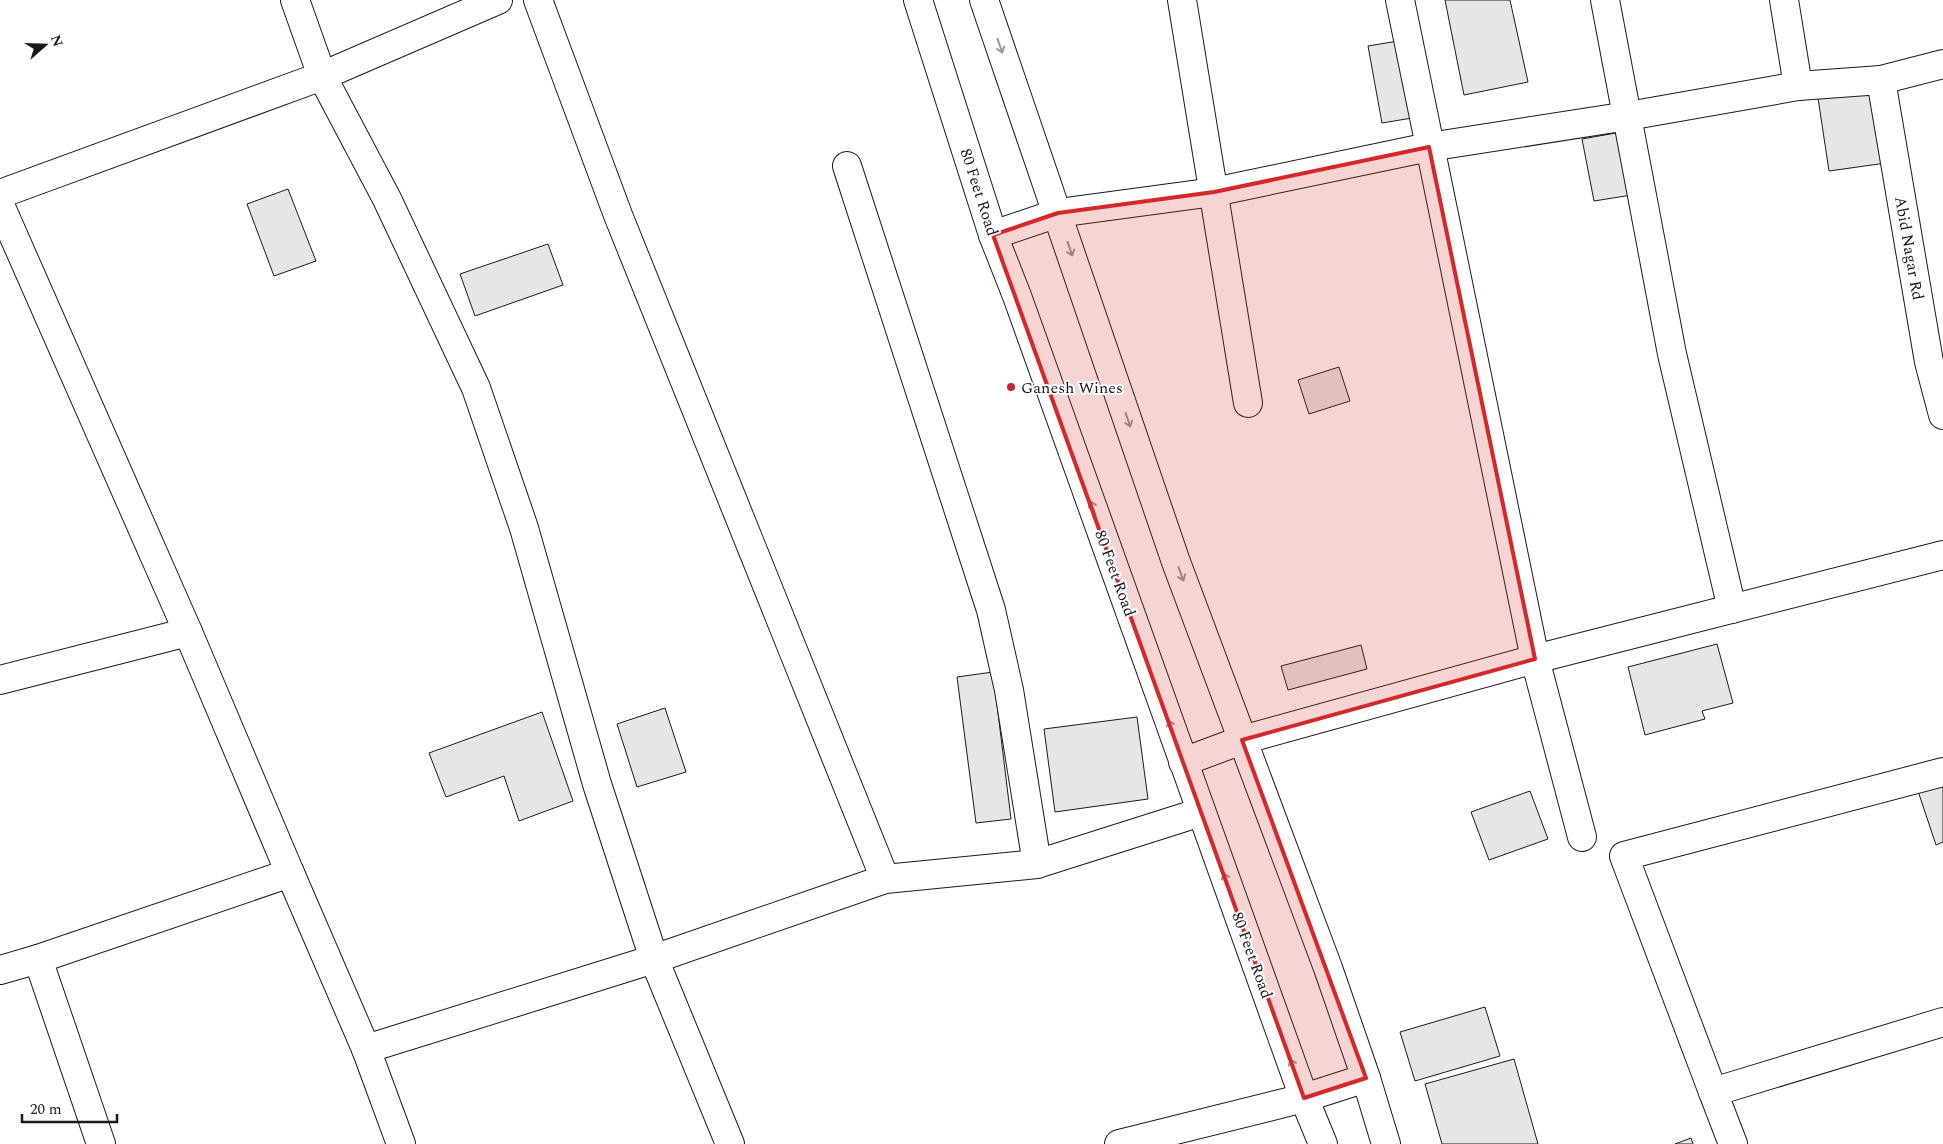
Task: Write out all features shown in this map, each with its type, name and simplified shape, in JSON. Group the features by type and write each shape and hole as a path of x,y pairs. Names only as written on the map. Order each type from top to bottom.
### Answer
{"street":[{"path":"295,0 322,76 387,199 476,388 524,528 597,784 654,959 730,1144"},
{"path":"0,194 322,76 498,0"},
{"path":"538,0 618,215 885,879"},
{"name":"80 Feet Road","path":"918,0 993,234 1017,296 1304,1098 1323,1144"},
{"path":"984,0 1176,562 1328,968 1366,1078 1386,1144"},
{"path":"1182,0 1248,403"},
{"path":"1400,0 1535,659 1582,837"},
{"path":"1605,0 1672,354 1732,609"},
{"path":"1784,0 1798,86"},
{"path":"993,234 1058,213 1214,192 1429,147 1628,116 1798,86 1881,80 1943,64"},
{"name":"Abid Nagar Rd","path":"1881,80 1929,362 1943,414"},
{"path":"847,166 991,610 1009,690 1037,864"},
{"path":"0,205 188,632 366,1048 401,1144"},
{"path":"1183,762 1242,740 1535,659 1943,554"},
{"path":"0,680 188,632"},
{"path":"1733,1144 1624,856 1943,772"},
{"path":"366,1048 654,959 885,879 1037,864 1202,812"},
{"path":"0,970 38,959 290,872"},
{"path":"38,959 102,1144"},
{"path":"1714,1092 1943,1022"},
{"path":"1119,1144 1304,1098 1366,1078"}],"highlighted area":[{"path":"1429,147 1535,659 1242,740 1366,1078 1304,1098 993,235 1058,213 1214,192"}],"building":[{"path":"1445,0 1510,0 1528,82 1464,95"},
{"path":"1404,40 1418,117 1382,123 1368,46"},
{"path":"1875,90 1886,163 1829,171 1818,98"},
{"path":"1627,131 1638,194 1594,201 1582,139"},
{"path":"288,189 316,261 274,276 247,204"},
{"path":"548,244 563,285 475,316 460,274"},
{"path":"1339,367 1350,401 1309,414 1298,380"},
{"path":"1717,644 1733,703 1702,711 1705,719 1645,735 1628,667"},
{"path":"1361,645 1367,669 1288,690 1281,666"},
{"path":"993,672 1011,819 976,823 957,677"},
{"path":"665,708 686,772 637,787 617,724"},
{"path":"542,712 573,801 519,821 504,776 446,797 429,753"},
{"path":"1137,717 1148,799 1055,812 1044,729"},
{"path":"1943,782 1943,842 1936,845 1918,791"},
{"path":"1530,791 1548,839 1489,860 1471,812"},
{"path":"1485,1007 1500,1056 1415,1081 1400,1032"},
{"path":"1514,1059 1538,1144 1442,1144 1425,1084"},
{"path":"1691,1138 1693,1144 1675,1144"}],"place":[{"name":"Ganesh Wines","path":"1011,387"}]}
